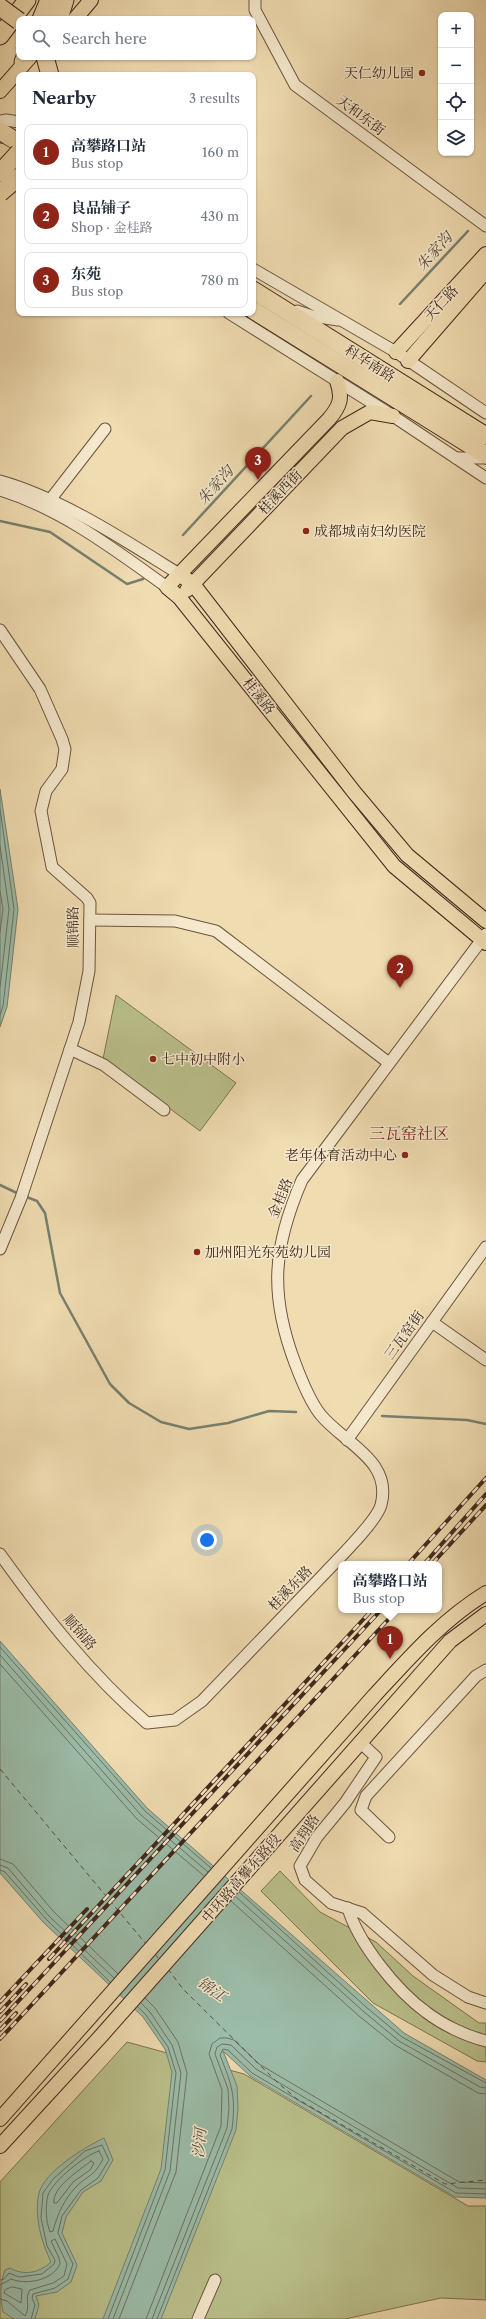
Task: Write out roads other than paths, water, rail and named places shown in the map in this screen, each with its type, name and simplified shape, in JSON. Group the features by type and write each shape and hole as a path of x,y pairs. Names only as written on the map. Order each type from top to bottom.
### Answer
{"highway":[{"path":"0,36 27,0"},
{"path":"41,16 49,0"},
{"path":"60,16 65,0"},
{"path":"0,7 16,19"},
{"path":"46,60 49,72"},
{"path":"46,72 48,60"},
{"path":"0,131 16,141"},
{"path":"0,152 16,162"},
{"path":"0,173 16,155"},
{"path":"0,193 16,180"},
{"name":"科华南路","path":"256,292 486,436"},
{"name":"科华南路","path":"256,312 486,457"}],"main road":[{"path":"78,16 91,0"},
{"path":"17,72 25,63"},
{"path":"0,91 16,73"},
{"name":"天仁路","path":"396,352 486,254"},
{"name":"天仁路","path":"408,361 486,271"},
{"name":"桂溪西街","path":"167,587 335,412 340,404 341,393 337,381"},
{"name":"桂溪西街","path":"179,597 342,428 370,412 393,416"},
{"name":"桂溪路","path":"179,574 193,584 354,792 407,855 486,921"},
{"name":"桂溪路","path":"167,587 179,597 394,866 485,939"},
{"name":"中环路高攀东路段","path":"0,2119 244,1845 374,1696 433,1633 463,1607 486,1593"},
{"name":"中环路高攀东路段","path":"0,2146 101,2036 258,1860 450,1641 486,1614"}],"street":[{"name":"天和东街","path":"255,0 255,10 295,84 486,226"},
{"path":"0,121 6,120 16,122"},
{"path":"0,169 16,179"},
{"path":"256,271 396,352 486,413"},
{"path":"273,302 312,316 343,320"},
{"path":"234,316 393,416 486,478"},
{"path":"289,332 298,357"},
{"path":"50,500 105,429"},
{"path":"456,458 486,457"},
{"name":"桂溪路","path":"0,481 20,487 50,500 132,545 179,574"},
{"name":"桂溪路","path":"0,490 24,497 51,510 115,550 167,587"},
{"name":"顺锦路","path":"0,630 40,689 65,749 62,769 46,791 41,810 52,867 87,898 90,903 89,971 79,1022 23,1193 0,1250"},
{"path":"90,920 175,920 216,931 389,1063"},
{"name":"金桂路","path":"347,1440 319,1414 299,1375 286,1340 276,1290 282,1235 289,1209 302,1180 389,1063 485,939"},
{"path":"70,1049 104,1065 164,1110"},
{"name":"三瓦窑街","path":"347,1440 486,1247"},
{"path":"432,1322 486,1360"},
{"name":"桂溪东路","path":"147,1723 175,1720 202,1701 357,1540 381,1507 384,1485 371,1460 347,1440"},
{"name":"顺锦路","path":"0,1554 36,1605 120,1699 147,1723"},
{"path":"389,1837 362,1810 366,1796 476,1676 486,1670"},
{"name":"高翔路","path":"361,1743 376,1757 345,1802 317,1837 300,1866 305,1880 331,1904 362,1913 433,1975 468,1997 486,2003"},
{"path":"348,1908 352,1923 382,1967 408,1996 426,2013 469,2037 486,2041"},
{"path":"198,2319 215,2280"}],"water":[{"path":"0,789 18,909 7,1007 0,1027"},
{"path":"0,1641 147,1808 404,2033 486,2080 486,2198 455,2197 250,2076 223,2051 237,2086 238,2108 236,2130 161,2319 103,2319 161,2169 172,2072 165,2049 143,2017 43,1922 0,1873"},
{"path":"104,2138 113,2160 101,2181 83,2192 66,2217 62,2233 77,2265 71,2282 57,2292 36,2296 39,2305 35,2319 14,2319 3,2312 2,2307 1,2285 5,2270 10,2268 26,2273 42,2269 51,2262 44,2246 39,2228 37,2211 39,2193 49,2176 57,2168 87,2147"}],"waterway":[{"name":"朱家沟","path":"400,304 468,231"},
{"name":"朱家沟","path":"183,535 311,396"},
{"name":"朱家沟","path":"0,521 50,532 127,584 143,579"},
{"path":"0,1185 19,1194"},
{"path":"24,1196 37,1201 45,1213 60,1293 110,1384 129,1403 161,1422 189,1429 228,1423 269,1411 296,1412"},
{"path":"382,1416 467,1420 486,1424"}],"railway":[{"path":"411,1561 486,1478"},
{"path":"427,1561 486,1494"},
{"path":"435,1561 486,1505"},
{"path":"49,1959 369,1613"},
{"path":"0,2021 378,1613"},
{"path":"0,2039 394,1613"},
{"path":"0,2002 87,1909"},
{"path":"0,2012 26,1984"},
{"path":"0,2030 16,2013"}],"place":[{"name":"天仁幼儿园","path":"422,73"},
{"name":"东苑","path":"258,480"},
{"name":"成都城南妇幼医院","path":"306,531"},
{"name":"良品铺子","path":"400,988"},
{"name":"七中初中附小","path":"153,1059"},
{"name":"老年体育活动中心","path":"405,1155"},
{"name":"加州阳光东苑幼儿园","path":"197,1252"},
{"name":"高攀路口站","path":"390,1659"}],"district":[{"name":"三瓦窑社区","path":"409,1133"}],"water label":[{"name":"锦江","path":"212,1989"},
{"name":"沙河","path":"199,2143"}]}
